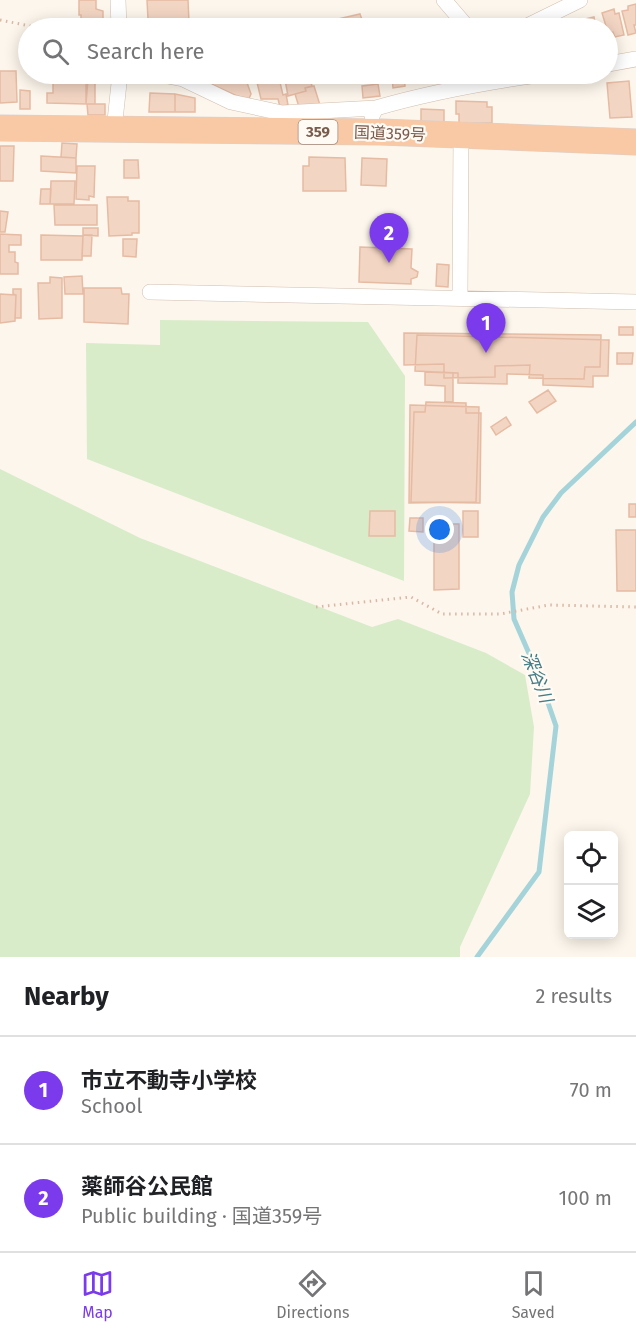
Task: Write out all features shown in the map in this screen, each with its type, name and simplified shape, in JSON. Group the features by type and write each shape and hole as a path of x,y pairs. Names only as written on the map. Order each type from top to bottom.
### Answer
{"highway":[{"name":"国道359号","path":"0,128 363,132 636,142"}],"street":[{"path":"118,0 119,18"},
{"path":"543,18 580,0"},
{"path":"450,2 461,18"},
{"path":"618,62 636,59"},
{"path":"114,130 119,84"},
{"path":"193,84 231,102 282,113 376,108 464,84"},
{"path":"363,132 376,108"},
{"path":"460,298 461,136"},
{"path":"150,292 636,302"}],"path":[{"path":"0,20 18,24"},
{"path":"316,607 411,597 442,614 500,614 549,605 636,608"}],"green space":[{"path":"160,320 368,322 405,376 404,581 87,459 86,343 160,345"},
{"path":"0,469 140,538 372,627 398,619 486,653 525,675 534,727 530,794 460,947 460,957 0,957"}],"building":[{"path":"79,0 96,0 96,9 103,11 103,18 81,18"},
{"path":"147,0 188,0 189,18 148,18"},
{"path":"636,4 636,25 634,25 636,33 628,35 622,11"},
{"path":"614,9 615,14 619,13 624,35 618,36 618,18 604,18 602,13"},
{"path":"360,14 361,18 343,18"},
{"path":"0,71 16,71 17,102 0,103"},
{"path":"629,81 632,117 610,118 607,84 618,84 618,82"},
{"path":"53,84 86,84 86,104 47,103 47,93 53,93"},
{"path":"88,84 95,84 95,104 86,104"},
{"path":"211,84 248,84 251,94 248,101"},
{"path":"257,84 280,84 283,95 286,94 288,105 280,107 278,99 261,99"},
{"path":"286,84 312,84 312,86 305,88 306,91 288,96"},
{"path":"378,84 380,96 363,98 362,86"},
{"path":"393,84 405,84 405,86 393,88"},
{"path":"314,86 320,105 299,107 295,94"},
{"path":"20,90 30,91 30,109 20,109"},
{"path":"150,93 175,94 175,112 149,112"},
{"path":"175,94 195,98 195,112 175,112"},
{"path":"456,101 487,102 487,107 492,107 492,123 459,123"},
{"path":"87,104 105,104 105,115 88,115"},
{"path":"421,109 444,110 444,123 421,122"},
{"path":"62,143 77,144 76,158 61,157"},
{"path":"0,146 14,146 13,181 0,181"},
{"path":"41,156 76,158 76,173 41,171"},
{"path":"309,157 345,158 346,191 303,191 303,166 309,166"},
{"path":"309,157 345,158 346,191 303,191 303,166 309,166"},
{"path":"362,158 387,159 386,186 361,185"},
{"path":"124,160 138,160 139,178 124,178"},
{"path":"77,166 95,166 94,197 89,196 89,200 76,199"},
{"path":"51,181 75,181 74,204 50,204"},
{"path":"41,189 51,189 50,204 40,204"},
{"path":"107,197 128,197 128,201 139,201 139,233 109,236"},
{"path":"54,205 97,205 97,225 55,225"},
{"path":"0,211 8,212 5,232 0,232"},
{"path":"83,228 98,228 98,236 83,235"},
{"path":"0,234 21,235 21,245 9,245 9,252 15,252 18,274 0,274"},
{"path":"41,235 83,236 82,260 41,260"},
{"path":"83,235 92,235 91,256 82,256"},
{"path":"123,239 137,239 136,257 123,256"},
{"path":"360,247 412,249 411,268 418,272 417,277 411,279 411,284 359,282"},
{"path":"437,264 449,265 448,287 436,286"},
{"path":"82,276 83,294 65,294 64,277"},
{"path":"50,277 62,278 62,318 39,319 38,283 50,283"},
{"path":"84,288 121,288 122,294 129,294 128,324 84,322"},
{"path":"13,289 21,289 21,318 15,318 16,295 13,294"},
{"path":"0,294 16,295 15,321 0,323"},
{"path":"619,327 633,327 633,335 619,335"},
{"path":"404,333 601,335 600,367 585,367 584,379 529,378 530,365 495,366 495,377 444,378 444,364 404,365"},
{"path":"417,335 609,340 608,376 593,376 593,387 543,385 543,375 507,374 507,384 458,383 458,373 415,371"},
{"path":"617,353 633,353 632,364 617,364"},
{"path":"425,372 453,373 453,402 445,402 445,386 425,385"},
{"path":"548,390 556,401 537,413 529,402"},
{"path":"426,402 466,403 466,413 481,413 480,503 411,502 414,412 425,412"},
{"path":"410,405 479,407 476,502 409,503"},
{"path":"506,417 511,425 496,435 491,427"},
{"path":"629,504 636,504 636,517 629,517"},
{"path":"370,511 395,511 395,536 369,536"},
{"path":"463,511 478,511 478,537 463,537"},
{"path":"410,518 423,518 423,532 409,531"},
{"path":"434,524 459,524 459,589 434,590"},
{"path":"616,530 636,530 636,591 617,591"}],"waterway":[{"name":"深谷川","path":"477,957 539,872 556,726 538,674 514,619 512,592 519,565 543,517 561,493 636,422"}],"place":[{"name":"薬師谷公民館","path":"389,263"},
{"name":"市立不動寺小学校","path":"486,353"}]}
